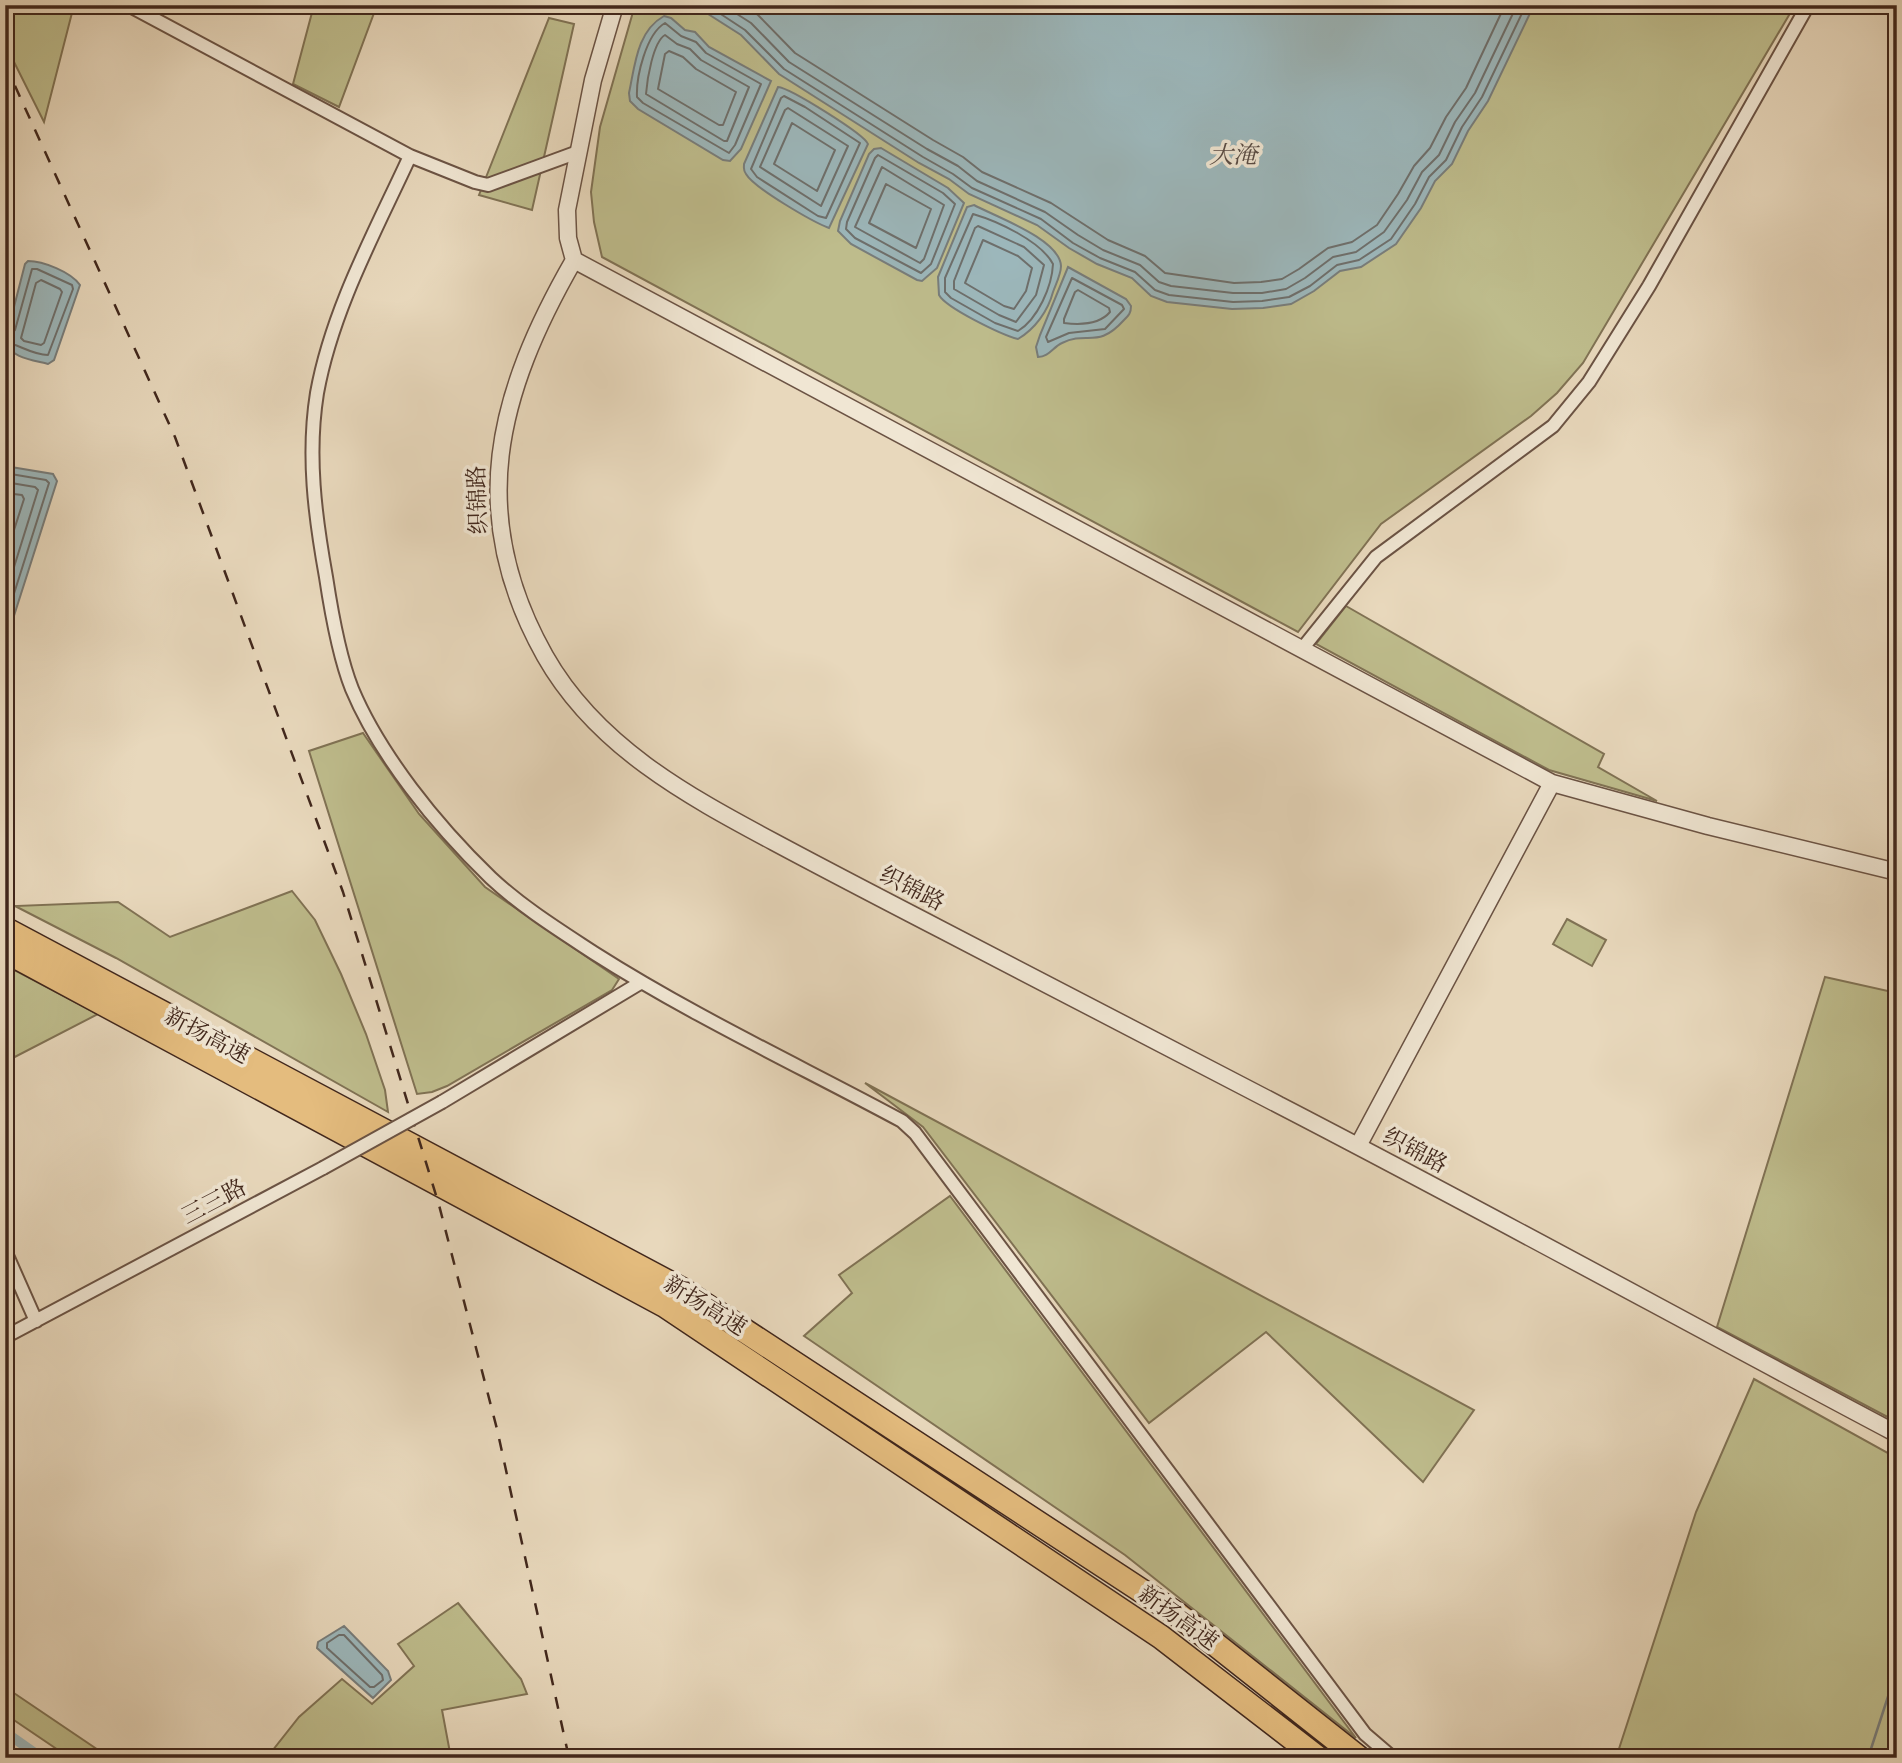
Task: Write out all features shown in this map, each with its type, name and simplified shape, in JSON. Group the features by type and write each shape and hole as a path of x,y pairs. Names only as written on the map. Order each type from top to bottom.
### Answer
{"highway":[{"name":"新扬高速","path":"5,929 681,1289 1177,1614 1359,1758"},
{"name":"新扬高速","path":"5,951 664,1305 1161,1637 1318,1758"}],"street":[{"path":"128,5 410,156 475,183 488,185 578,152"},
{"path":"615,5 593,80 567,210 568,238 574,260 1552,783 1708,826 1897,872"},
{"path":"1302,649 1376,557 1553,426 1589,382 1649,286 1808,5"},
{"path":"410,156 351,285 329,347 317,394 312,456 314,506 329,598 351,686 386,754 435,820 493,880 550,925 640,983 902,1121 915,1133 1365,1734 1394,1758"},
{"name":"织锦路","path":"574,260 551,300 514,389 500,451 497,496 503,551 519,601 546,658 579,705 628,753 716,811 837,876 1358,1146 1897,1434"},
{"path":"1358,1146 1552,783"},
{"name":"三三路","path":"5,1337 442,1102 640,983"},
{"path":"5,1251 36,1321"}],"shaded area":[{"path":"5,5 74,5 44,122 5,44"},
{"path":"314,5 377,5 339,107 293,84"},
{"path":"635,5 1795,5 1583,363 1557,393 1531,416 1381,524 1298,632 602,257 591,192 600,127"},
{"path":"549,18 574,24 532,210 479,195"},
{"path":"1346,606 1604,754 1598,767 1657,801 1549,770 1316,644"},
{"path":"363,733 419,814 485,887 619,979 612,990 447,1086 432,1092 417,1094 309,751"},
{"path":"292,891 315,920 341,974 366,1034 385,1090 388,1112 116,958 15,906 118,902 170,937"},
{"path":"1567,919 1606,940 1592,966 1553,944"},
{"path":"5,965 98,1014 5,1062"},
{"path":"1825,977 1897,993 1897,1422 1717,1327"},
{"path":"865,1083 1474,1410 1423,1482 1266,1332 1149,1423 923,1127"},
{"path":"950,1196 1356,1738 1125,1555 804,1336 852,1293 839,1275"},
{"path":"1754,1379 1897,1458 1897,1758 1616,1758 1696,1512"},
{"path":"458,1603 521,1679 527,1694 442,1710 451,1758 274,1758 269,1755 299,1717 342,1679 372,1704 414,1666 398,1644"},
{"path":"5,1687 110,1758 70,1758 5,1714"}],"water":[{"name":"大淹","path":"694,5 1534,5 1488,101 1468,131 1452,164 1435,181 1421,208 1396,244 1361,267 1340,271 1291,304 1232,309 1167,302 1151,296 1132,278 1097,264 1037,225 969,194 779,74 741,35"},
{"path":"664,16 671,18 685,30 695,32 709,47 771,81 741,149 730,161 723,160 638,109 630,101 633,71 643,40 655,22"},
{"path":"778,87 826,112 868,144 829,228 772,196 744,171 744,164"},
{"path":"881,148 948,188 964,203 937,268 922,281 851,244 838,231 869,154 874,149"},
{"path":"974,205 1025,230 1050,247 1058,256 1060,272 1048,306 1035,325 1018,339 963,314 939,295 938,277 967,207"},
{"path":"28,261 56,268 80,285 54,360 48,364 17,355 5,342"},
{"path":"1068,267 1126,299 1131,306 1130,312 1107,334 1071,340 1038,357 1036,347 1040,335"},
{"path":"5,466 53,474 57,481 5,644"},
{"path":"344,1626 388,1671 391,1680 373,1698 317,1648 318,1642"}],"waterway":[{"path":"1868,1758 1897,1669"},
{"path":"5,1732 42,1758"}],"railway":[{"path":"5,64 175,437 343,892 439,1205 497,1429 569,1758"}]}
